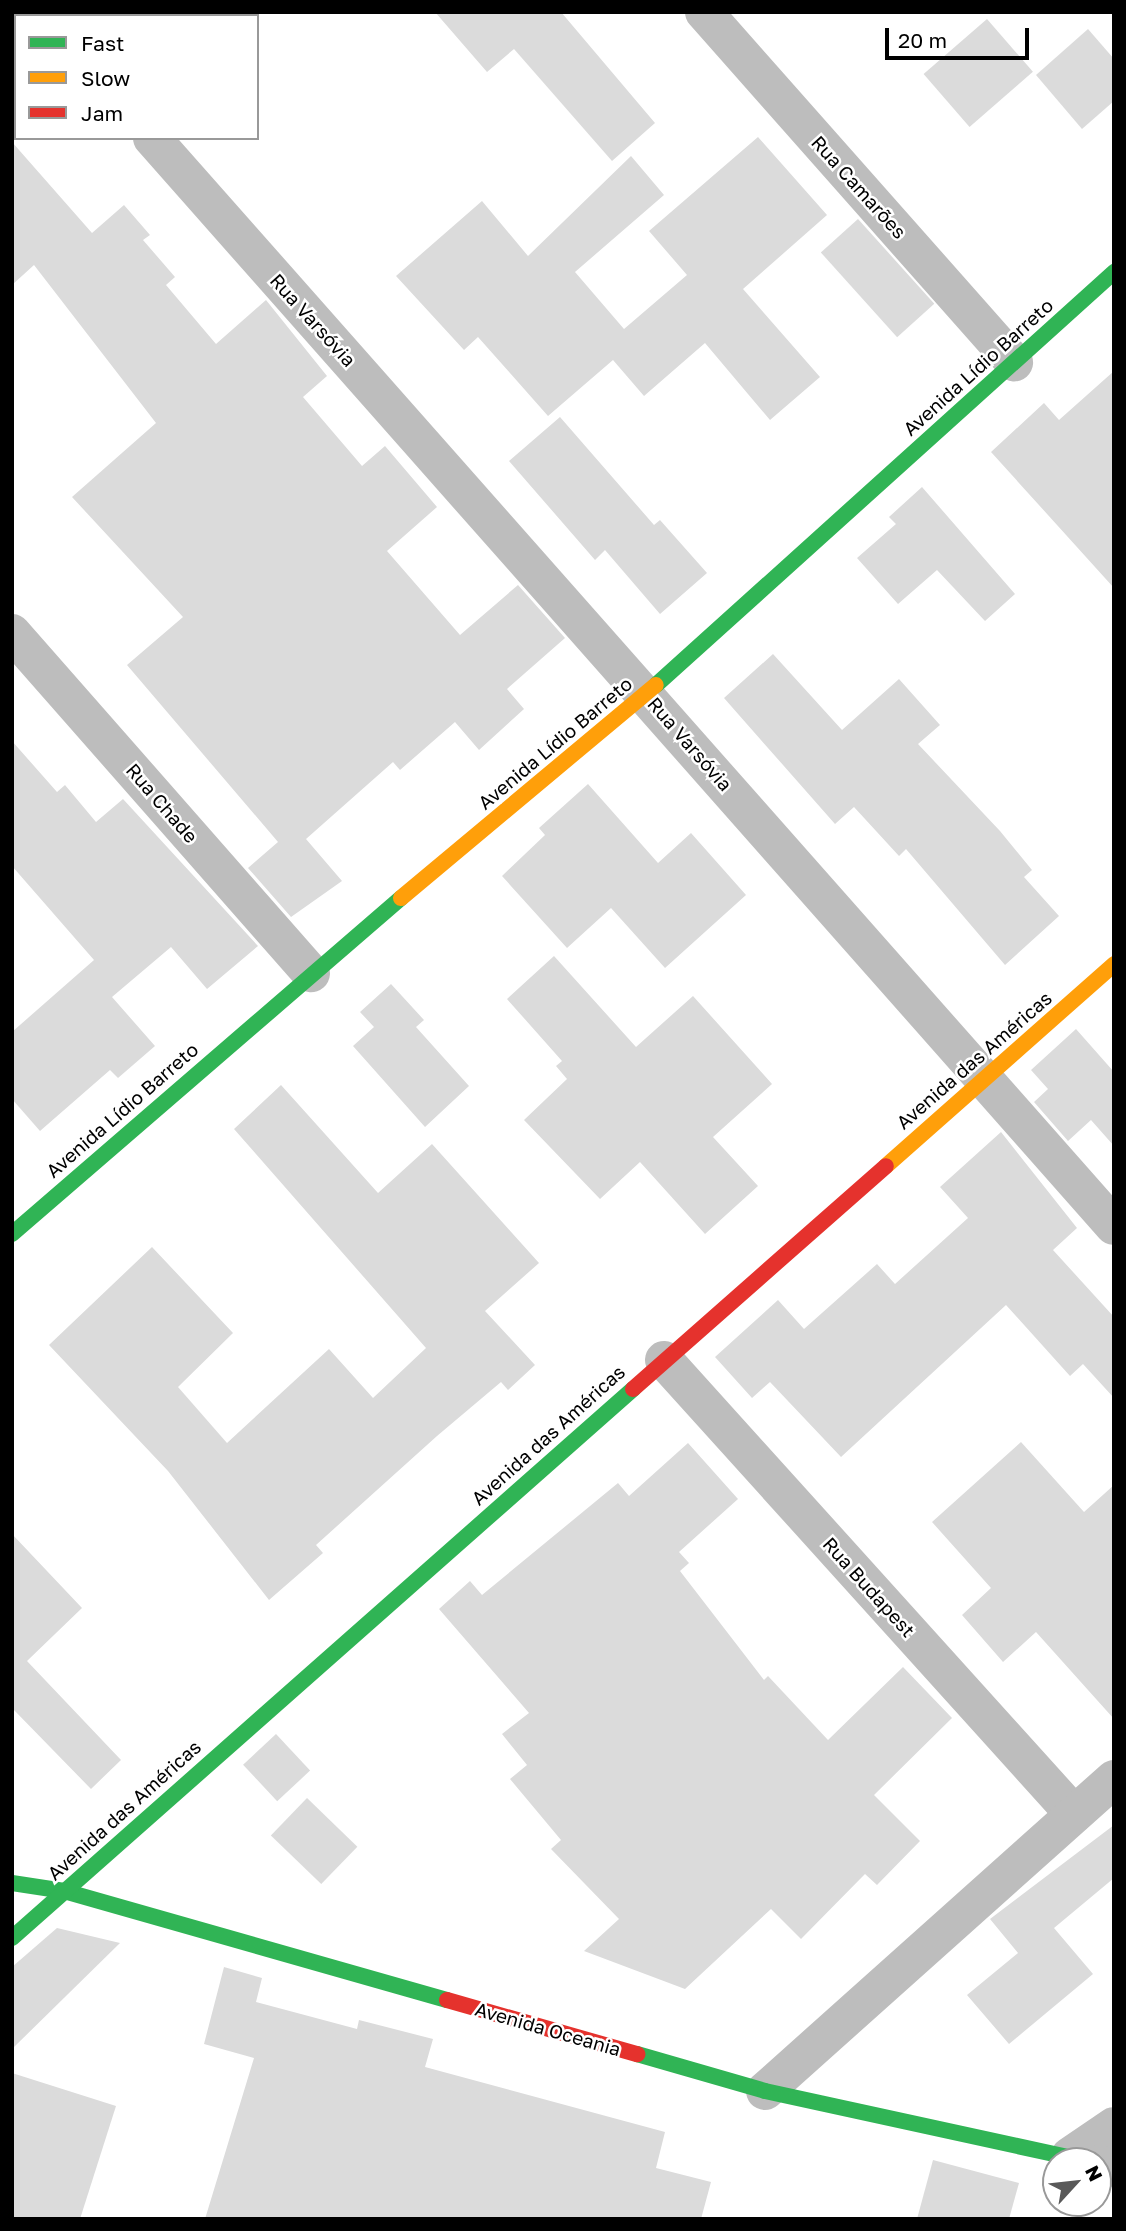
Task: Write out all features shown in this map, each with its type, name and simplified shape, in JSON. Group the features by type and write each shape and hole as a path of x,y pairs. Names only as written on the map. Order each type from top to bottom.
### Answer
{"street":[{"name":"Rua Camarões","path":"704,12 1014,362"},
{"name":"Rua Varsóvia","path":"154,140 1114,1226"},
{"name":"Avenida Lídio Barreto","path":"12,1234 311,972 646,694 1114,272"},
{"name":"Rua Chade","path":"12,633 311,972"},
{"name":"Avenida das Américas","path":"12,1938 1114,964"},
{"name":"Rua Budapest","path":"664,1360 1074,1814"},
{"path":"765,2091 1114,1779"},
{"name":"Avenida Oceania","path":"12,1883 64,1891 765,2091 1042,2151"},
{"path":"1096,2147 1114,2126"}],"building":[{"path":"435,12 561,12 655,123 612,161 514,49 487,72"},
{"path":"987,19 1033,72 970,127 924,74"},
{"path":"1088,29 1114,59 1114,101 1082,129 1036,75"},
{"path":"758,137 827,215 743,289 820,377 770,420 705,343 644,396 613,360 548,416 478,337 464,350 396,276 482,201 528,256 631,156 664,195 575,272 624,329 687,275 649,231"},
{"path":"12,142 92,233 124,205 150,235 143,240 175,277 166,285 216,344 266,300 327,376 303,397 362,466 385,446 437,507 387,551 460,635 518,585 565,638 507,689 524,709 479,750 455,722 400,770 393,762 306,839 342,881 291,917 248,868 278,842 127,665 183,617 72,497 156,423 34,265 12,285"},
{"path":"858,219 934,304 897,337 821,252"},
{"path":"1114,371 1114,588 991,452 1044,403 1059,420"},
{"path":"560,417 654,525 660,520 707,573 660,614 605,550 595,560 509,461"},
{"path":"922,487 1015,594 985,621 937,570 898,604 857,558 896,524 889,517"},
{"path":"773,654 842,730 899,679 940,725 918,744 1000,831 1032,870 1024,877 1059,916 1005,965 906,849 899,856 854,807 835,824 724,698"},
{"path":"12,741 57,792 65,785 96,822 123,799 258,946 207,989 171,947 112,997 155,1046 118,1078 110,1070 40,1131 12,1099 12,1032 94,960 12,866"},
{"path":"588,784 658,863 691,833 746,895 665,968 611,908 567,948 502,876 545,835 539,828"},
{"path":"554,956 636,1047 693,996 772,1084 713,1137 758,1186 705,1234 640,1162 600,1199 524,1120 567,1079 556,1066 562,1061 507,999"},
{"path":"391,984 424,1020 416,1027 469,1086 425,1127 353,1046 374,1027 360,1012"},
{"path":"1076,1029 1114,1072 1114,1146 1091,1120 1068,1141 1034,1102 1048,1089 1031,1070"},
{"path":"281,1085 378,1193 432,1144 539,1263 485,1311 535,1365 508,1390 501,1382 437,1436 316,1545 323,1553 269,1600 168,1471 49,1345 152,1247 233,1333 178,1387 227,1443 329,1349 373,1398 426,1348 234,1129"},
{"path":"1001,1132 1077,1228 1053,1250 1114,1317 1114,1398 1083,1364 1070,1376 1006,1305 841,1457 770,1382 752,1398 715,1357 778,1300 804,1329 877,1264 895,1284 968,1218 940,1187"},
{"path":"1021,1442 1084,1512 1114,1485 1114,1719 1036,1632 1003,1662 962,1615 991,1588 932,1522"},
{"path":"688,1443 738,1499 679,1552 689,1563 680,1571 764,1680 768,1676 828,1740 903,1667 952,1718 874,1795 920,1841 877,1885 865,1874 801,1939 771,1909 685,1989 584,1951 619,1919 551,1849 561,1840 510,1779 527,1765 502,1734 529,1713 439,1609 470,1581 482,1595 618,1483 629,1496"},
{"path":"12,1534 82,1608 27,1661 121,1760 91,1789 12,1708"},
{"path":"276,1734 310,1771 277,1801 243,1765"},
{"path":"307,1798 357,1847 321,1884 271,1835"},
{"path":"1114,1825 1114,1878 1054,1928 1093,1974 1009,2044 967,1995 1018,1953 990,1919"},
{"path":"57,1928 120,1943 12,2049 12,1967"},
{"path":"224,1967 262,1978 256,2002 357,2029 359,2020 433,2039 425,2067 665,2132 656,2168 711,2182 701,2219 205,2219 254,2058 204,2044"},
{"path":"12,2073 116,2106 80,2219 12,2219"},
{"path":"933,2160 1019,2183 1009,2219 917,2219"}],"traffic: fast":[{"path":"656,685 1114,272"},
{"path":"12,1234 401,898"},
{"path":"12,1938 633,1389"},
{"path":"12,1883 64,1891 447,2000"},
{"path":"637,2054 765,2091 1042,2151"}],"traffic: slow":[{"path":"401,898 656,685"},
{"path":"886,1166 1114,964"}],"traffic: jam":[{"path":"633,1389 886,1166"},
{"path":"447,2000 637,2054"}]}
